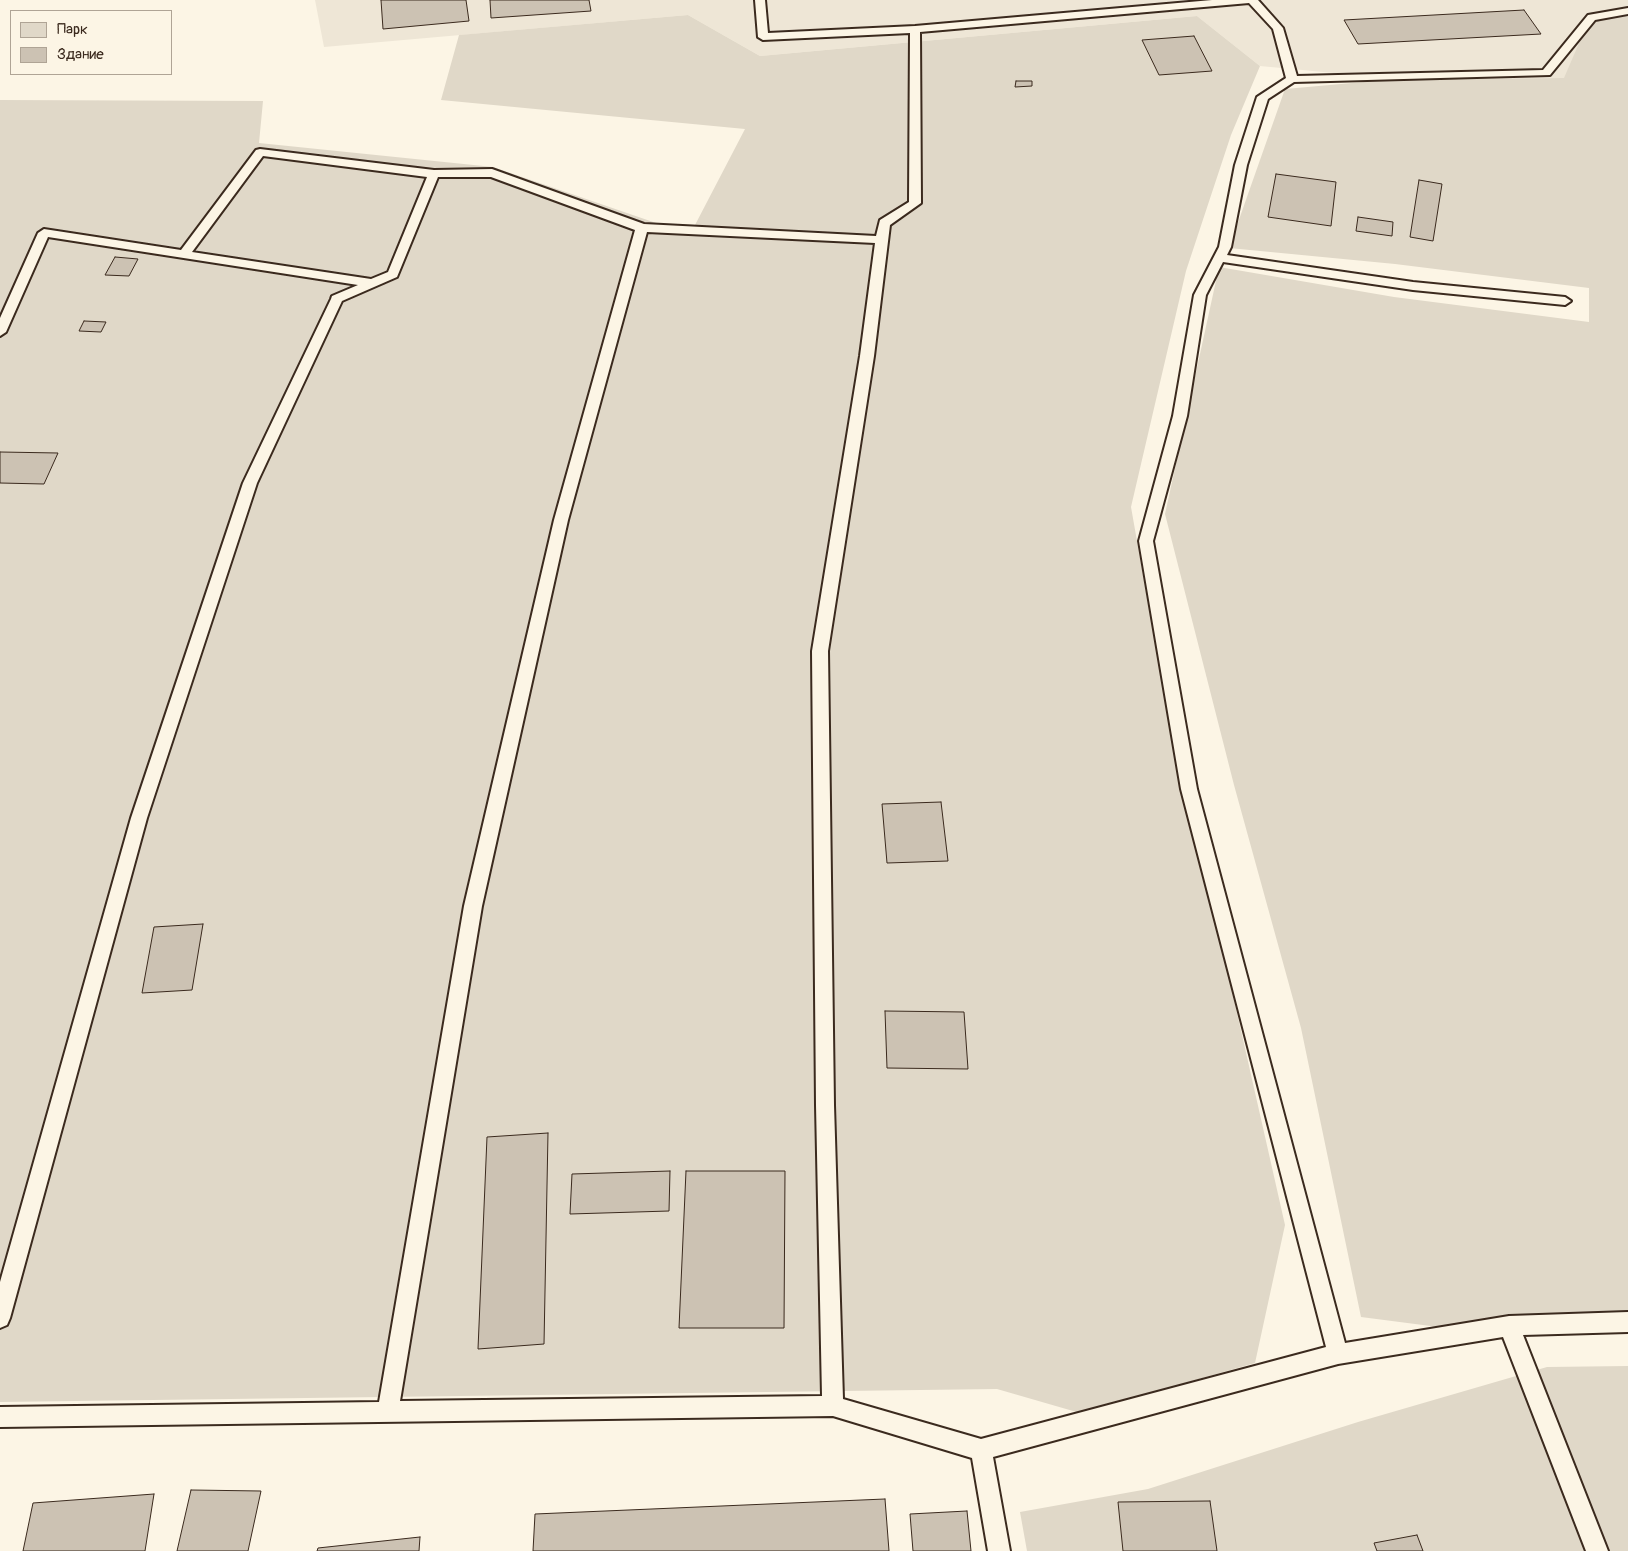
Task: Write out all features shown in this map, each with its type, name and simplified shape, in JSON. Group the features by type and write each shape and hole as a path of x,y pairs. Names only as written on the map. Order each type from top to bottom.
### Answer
{"lane":[{"path":"760,0 764,37 915,29 1250,0 1278,28 1292,79"},
{"path":"1338,1354 1189,789 1146,541 1180,416 1200,295 1225,247 1241,165 1263,97 1292,79 1546,73 1592,18 1628,11"},
{"path":"833,1406 825,1106 820,651 867,356 884,223 915,203 915,29"},
{"path":"184,254 260,152 434,174 492,172 642,228 882,240"},
{"path":"0,1318 140,818 250,483 337,299 393,274 434,174"},
{"path":"388,1411 472,906 561,520 642,228"},
{"path":"0,332 44,233 372,283"},
{"path":"1219,258 1414,286 1565,301"},
{"path":"0,1417 833,1406 981,1450 1338,1354 1509,1326 1628,1322"},
{"path":"1509,1326 1597,1551"},
{"path":"981,1450 999,1551"}],"shaded area":[{"path":"315,0 1628,0 1628,16 1592,14 1565,78 1397,79 1260,66 1197,16 760,56 688,15 324,47"}],"green space":[{"path":"1592,13 1628,16 1628,1321 1446,1328 1361,1317 1301,1028 1234,785 1165,514 1219,267 1394,297 1589,322 1589,288 1395,264 1229,248 1285,89 1397,79 1564,78"},
{"path":"688,15 760,56 1197,16 1260,66 1231,135 1186,271 1131,507 1161,677 1285,1225 1255,1363 1080,1413 997,1389 0,1402 0,100 263,101 259,143 493,167 659,224 695,225 745,129 441,100 459,35"},
{"path":"1628,1366 1628,1551 1027,1551 1020,1512 1148,1489 1358,1422 1547,1367"}],"building":[{"path":"381,0 466,0 469,21 383,29"},
{"path":"490,0 589,0 591,11 491,18"},
{"path":"1524,10 1541,34 1358,44 1344,20"},
{"path":"1194,36 1212,71 1159,75 1142,40"},
{"path":"1016,81 1032,81 1032,86 1015,87"},
{"path":"1276,174 1336,182 1331,226 1268,217"},
{"path":"1419,180 1442,184 1433,241 1410,237"},
{"path":"1358,217 1393,222 1392,236 1356,231"},
{"path":"115,257 138,259 129,276 105,275"},
{"path":"84,321 106,322 101,332 79,331"},
{"path":"0,452 58,453 44,484 0,483"},
{"path":"941,802 948,861 887,863 882,804"},
{"path":"203,924 192,990 142,993 154,927"},
{"path":"885,1011 964,1012 968,1069 887,1068"},
{"path":"548,1133 544,1344 478,1349 487,1137"},
{"path":"670,1171 669,1211 570,1214 572,1174"},
{"path":"686,1171 785,1171 784,1328 679,1328"},
{"path":"191,1490 261,1491 248,1551 177,1551"},
{"path":"154,1494 145,1551 23,1551 33,1503"},
{"path":"885,1499 889,1551 533,1551 535,1514"},
{"path":"1210,1501 1217,1551 1123,1551 1118,1502"},
{"path":"967,1511 971,1551 913,1551 910,1514"},
{"path":"1417,1535 1423,1551 1377,1551 1374,1543"},
{"path":"420,1537 419,1551 317,1551 318,1548"}]}
